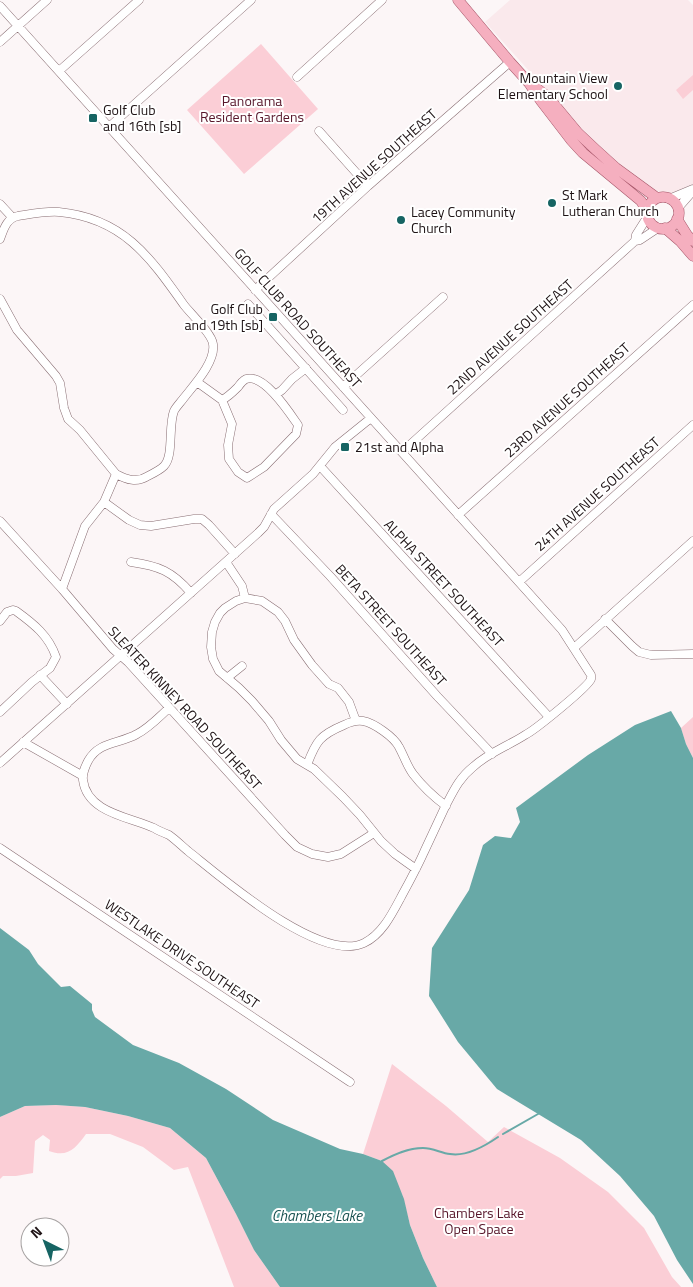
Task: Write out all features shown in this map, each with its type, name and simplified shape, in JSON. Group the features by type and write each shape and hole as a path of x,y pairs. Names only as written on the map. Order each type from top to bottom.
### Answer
{"main road":[{"path":"461,1 529,83 571,140 641,200 650,221 680,240 693,256"},
{"path":"529,83 548,97 578,133 616,168 657,198 669,199 676,204 678,208 677,219 670,227 661,228"},
{"path":"648,214 651,203 657,198"},
{"path":"677,219 693,241"}],"street":[{"path":"0,42 47,0"},
{"path":"59,71 139,0"},
{"path":"109,127 251,0"},
{"path":"296,77 382,0"},
{"name":"GOLF CLUB ROAD SOUTHEAST","path":"0,6 562,630 591,675 591,680 549,717"},
{"name":"19TH AVENUE SOUTHEAST","path":"256,290 368,186 510,62"},
{"path":"319,131 368,186"},
{"path":"669,199 693,190"},
{"path":"678,208 693,190"},
{"path":"0,204 12,218"},
{"path":"0,239 5,225 12,218 57,212 100,221 131,240 169,283 190,313 210,336 214,350 209,365 174,410 170,427 170,449 166,464 158,471 133,481 116,474 68,419 64,408 60,383 17,330 0,299"},
{"name":"22ND AVENUE SOUTHEAST","path":"635,241 636,235 648,214"},
{"name":"22ND AVENUE SOUTHEAST","path":"402,452 635,241 661,228"},
{"path":"343,387 444,297"},
{"path":"248,304 343,410"},
{"name":"23RD AVENUE SOUTHEAST","path":"458,515 693,304"},
{"path":"275,395 306,368"},
{"path":"197,382 222,400 232,424 228,445 229,459 238,472 247,478 264,466 296,434 298,425 267,386 255,379 248,378 243,381 228,397 222,400"},
{"path":"0,764 264,527 274,509 320,466 335,447 371,418"},
{"name":"24TH AVENUE SOUTHEAST","path":"519,582 693,425"},
{"name":"ALPHA STREET SOUTHEAST","path":"320,466 549,717"},
{"path":"62,589 85,526 104,502 116,474"},
{"path":"104,502 129,520 140,525 151,526 202,519 235,554"},
{"name":"BETA STREET SOUTHEAST","path":"271,514 492,754"},
{"name":"SLEATER KINNEY ROAD SOUTHEAST","path":"0,521 4,531 62,589 120,657 128,662 297,847 312,854 328,857 341,854 374,833"},
{"path":"574,648 693,541"},
{"path":"131,562 146,564 167,571 191,593"},
{"path":"226,562 242,586 245,598"},
{"path":"356,721 349,702 338,688 329,684 307,660 278,612 262,601 245,598 236,601 220,613 212,632 211,647 213,659 219,671 240,688 252,701 297,758 314,770 343,797 381,841 416,869"},
{"path":"0,621 7,612 13,610 23,616 42,633 52,646 56,657 50,668 0,712"},
{"path":"605,619 639,652 651,655 693,654"},
{"path":"227,678 242,666"},
{"path":"40,675 67,704"},
{"path":"169,708 137,734 124,740 109,743 98,749 91,756 84,769 83,780 92,800 101,808 152,827 169,836 254,903 314,939 338,946 362,944 374,937 383,927 416,869 446,806 463,776 478,763 525,736 549,717"},
{"path":"306,764 318,741 325,734 333,729 356,721 363,721 393,738 412,773 430,794 446,806"},
{"path":"23,742 83,776"},
{"name":"WESTLAKE DRIVE SOUTHEAST","path":"0,848 350,1082"}],"shaded area":[{"name":"Mountain View Elementary School","path":"510,0 688,0 693,5 693,184 686,189 670,194 657,191 647,187 601,151 485,22"}],"green space":[{"name":"Panorama Resident Gardens","path":"261,44 318,109 244,174 187,110"},
{"path":"693,75 693,90 683,99 676,90"},
{"path":"693,717 693,758 681,728"},
{"name":"Chambers Lake Open Space","path":"392,1064 488,1142 504,1127 560,1158 608,1192 644,1228 672,1277 681,1287 437,1287 410,1225 402,1194 382,1161 363,1154"},
{"path":"56,1105 85,1107 128,1116 170,1128 206,1158 254,1250 280,1287 234,1287 188,1167 174,1170 143,1147 110,1134 86,1134 79,1144 71,1150 61,1153 49,1151 50,1140 43,1135 35,1141 33,1173 3,1176 0,1179 0,1117 25,1106"}],"water":[{"path":"671,711 681,728 693,758 693,1284 677,1260 654,1216 620,1176 581,1140 497,1089 458,1042 429,996 432,948 469,890 483,845 495,836 511,838 520,822 516,808 588,755 635,725"},
{"name":"Chambers Lake","path":"0,928 29,950 38,964 61,987 70,986 92,1004 95,1017 133,1045 179,1063 226,1089 273,1120 340,1149 363,1154 382,1161 393,1171 404,1199 410,1225 437,1287 280,1287 254,1250 206,1158 170,1128 128,1116 85,1107 56,1105 25,1106 0,1117"}],"waterway":[{"path":"503,1134 538,1114"},
{"path":"382,1161 417,1148 450,1154 463,1154 482,1147 498,1137"}],"place":[{"name":"Mountain View Elementary School","path":"618,86"},
{"name":"Golf Club and 16th [sb]","path":"93,118"},
{"name":"St Mark Lutheran Church","path":"552,203"},
{"name":"Lacey Community Church","path":"401,220"},
{"name":"Golf Club and 19th [sb]","path":"273,317"},
{"name":"21st and Alpha","path":"345,447"}]}
